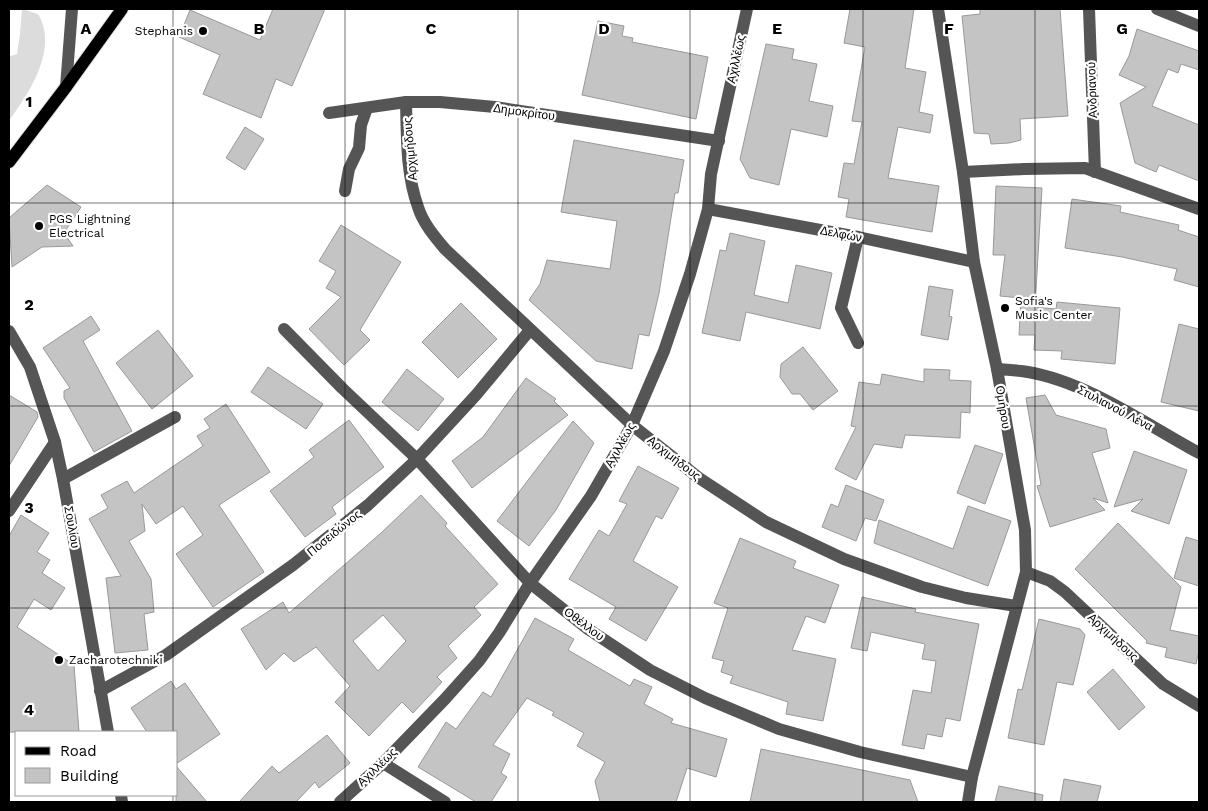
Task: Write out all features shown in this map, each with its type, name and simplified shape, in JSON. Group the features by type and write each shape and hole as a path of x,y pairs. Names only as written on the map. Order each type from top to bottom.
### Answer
{"main road":[{"path":"9,162 122,9"}],"street":[{"path":"66,87 72,9"},
{"name":"Αχιλλέως","path":"340,802 383,762 445,699 479,661 530,583 591,496 632,425 664,352 690,274 708,209 718,141 746,9"},
{"name":"Ομήρου","path":"938,9 963,172 974,262 997,369 1024,530 1026,572 972,777 968,802"},
{"name":"Ανδριανού","path":"1089,9 1096,172"},
{"path":"1158,9 1199,26"},
{"name":"Δημοκρίτου","path":"329,113 406,102 440,102 495,108 718,141"},
{"name":"Αρχιμήδους","path":"406,102 409,166 418,207 429,230 444,249 632,425 699,478 766,522 844,559 922,588 966,598 1016,606"},
{"path":"345,191 349,169 359,148 362,125 367,108"},
{"path":"963,172 1085,168 1199,209"},
{"name":"Δελφών","path":"708,209 858,237 974,262"},
{"path":"858,237 841,308 858,343"},
{"name":"Οθέλλου","path":"284,329 342,388 417,459 530,583 588,629 650,670 705,698 779,729 860,752 972,777"},
{"name":"Ποσειδώνος","path":"100,691 166,655 294,565 368,505 417,459 476,395 530,330"},
{"name":"Σουλίου","path":"9,331 30,367 55,442 108,731"},
{"name":"Στυλιανού Λένα","path":"997,369 1028,372 1066,383 1102,399 1199,453"},
{"path":"63,479 175,417"},
{"path":"9,511 55,442"},
{"name":"Αρχιμήδους","path":"1026,572 1050,581 1065,592 1163,684 1199,706"},
{"path":"383,762 445,802"}],"shaded area":[{"path":"22,9 38,14 44,27 45,42 39,70 33,84 9,121 9,55 17,54"}],"building":[{"path":"273,9 325,9 292,86 276,79 261,118 203,94 220,55 179,37 190,10 260,40"},
{"path":"850,9 914,9 905,68 926,72 919,112 933,115 930,133 898,127 888,178 939,186 932,232 846,217 849,199 838,197 844,163 854,164 862,122 852,121 865,47 844,43"},
{"path":"980,9 1060,9 1068,116 1020,119 1021,140 1009,143 991,144 989,134 974,133 962,16 980,14"},
{"path":"598,21 624,26 622,36 633,38 632,42 708,57 696,119 582,95"},
{"path":"1137,29 1199,51 1199,70 1181,64 1178,73 1168,69 1152,106 1199,125 1199,181 1159,165 1156,172 1135,163 1120,103 1146,87 1119,75 1129,56"},
{"path":"766,44 794,49 792,59 817,64 809,101 833,106 827,137 791,129 779,185 750,178 740,159"},
{"path":"245,127 264,139 245,170 226,158"},
{"path":"574,140 684,160 678,193 675,193 659,293 649,336 639,334 632,369 596,361 529,300 540,284 547,260 610,269 617,221 561,212"},
{"name":"PGS Lightning Electrical","path":"47,185 81,207 64,233 73,246 42,247 12,267 9,218"},
{"path":"996,186 1042,188 1035,307 1056,309 1057,302 1120,308 1115,364 1061,359 1062,351 1034,350 1035,335 1019,335 1021,298 1000,296 1005,255 993,255"},
{"path":"1072,199 1121,206 1120,212 1179,225 1178,230 1199,237 1199,287 1174,280 1177,269 1122,257 1065,248"},
{"path":"341,225 401,262 360,330 370,340 344,365 309,329 341,297 326,288 336,271 319,261"},
{"path":"730,233 765,241 754,295 788,303 796,265 832,273 820,329 746,312 740,341 702,333 720,250 726,251"},
{"path":"929,286 953,290 949,316 952,317 948,340 921,335"},
{"path":"461,303 497,339 458,378 422,342"},
{"path":"91,316 100,330 83,341 132,431 94,452 64,398 64,391 70,388 43,348"},
{"path":"1179,324 1199,329 1199,411 1161,402"},
{"path":"158,330 193,376 152,409 116,363"},
{"path":"803,347 838,391 813,410 800,394 792,394 780,377 781,364"},
{"path":"268,367 323,404 306,429 251,392"},
{"path":"407,369 444,399 418,431 382,402"},
{"path":"924,369 950,370 949,380 971,381 970,413 961,412 960,438 905,435 902,448 874,444 856,480 835,469 856,427 851,426 859,382 880,385 882,374 924,382"},
{"path":"526,378 556,399 554,401 568,415 472,488 452,461 483,437"},
{"path":"9,395 37,412 38,417 9,466"},
{"path":"1045,395 1056,415 1106,429 1110,448 1092,453 1108,503 1093,498 1105,510 1050,527 1037,486 1041,485 1026,398"},
{"path":"226,404 270,472 219,505 264,572 213,607 176,554 203,535 183,506 156,524 142,504 145,531 129,541 151,579 154,612 144,614 148,650 115,653 106,578 121,576 89,519 108,508 101,495 127,481 134,493 203,446 197,436 210,428 204,419"},
{"path":"349,420 384,467 332,507 336,514 305,537 270,491 314,457 309,450"},
{"path":"573,421 594,443 556,510 529,546 497,521"},
{"path":"975,445 1003,454 985,504 957,493"},
{"path":"1134,451 1187,470 1169,524 1131,511 1143,499 1114,507"},
{"path":"638,466 679,488 662,519 656,516 633,561 678,587 646,641 609,619 616,607 569,579 599,530 609,536 627,504 619,501"},
{"path":"846,485 884,500 876,521 865,518 856,541 822,527 831,504 838,507"},
{"path":"421,495 447,523 445,526 498,584 474,607 481,615 448,646 457,658 437,677 442,682 413,713 402,702 369,736 335,702 350,686 316,647 294,662 284,653 266,670 241,629 283,602 289,613 381,533","holes":["383,615 406,641 378,671 353,641"]},
{"path":"968,506 1011,521 988,586 874,543 879,520 953,549"},
{"path":"21,515 49,533 37,552 50,560 42,573 65,588 51,610 34,599 17,627 74,665 79,731 9,732 9,536"},
{"path":"1118,523 1181,587 1170,630 1199,636 1196,664 1165,657 1167,648 1146,643 1147,641 1075,569"},
{"path":"1186,537 1199,541 1199,586 1174,578"},
{"path":"740,538 796,561 793,568 839,585 825,623 806,616 792,650 836,659 823,721 786,714 788,702 730,683 733,676 721,672 724,661 712,658 728,608 714,603"},
{"path":"862,597 916,609 915,612 979,624 960,721 946,718 942,737 927,734 924,749 902,745 913,690 931,693 936,661 922,659 925,644 871,632 867,651 851,648"},
{"path":"535,618 574,639 568,650 630,686 634,679 652,687 644,704 673,719 671,723 727,739 716,777 687,768 676,802 600,802 595,781 605,762 577,746 584,733 552,715 554,712 527,698 493,745 510,754 501,773 507,777 491,802 476,802 418,767 446,722 456,729 483,692 491,697"},
{"path":"1039,619 1080,629 1085,635 1073,685 1057,682 1044,745 1008,738 1018,689 1022,690"},
{"path":"1113,669 1145,707 1119,730 1087,692"},
{"path":"171,681 176,689 185,683 220,734 178,763 178,731 146,731 131,708"},
{"path":"327,735 350,763 319,788 315,782 296,802 239,802 272,766 279,773"},
{"path":"761,749 910,780 918,802 750,802"},
{"path":"178,768 207,802 176,802 176,796 178,796"},
{"path":"1064,779 1101,786 1097,802 1060,802"},
{"path":"999,786 1043,795 1042,802 995,802"}],"place":[{"name":"Stephanis","path":"203,31"},
{"name":"PGS Lightning Electrical","path":"39,226"},
{"name":"Sofia's Music Center","path":"1005,308"},
{"name":"Zacharotechniki","path":"59,660"}]}
